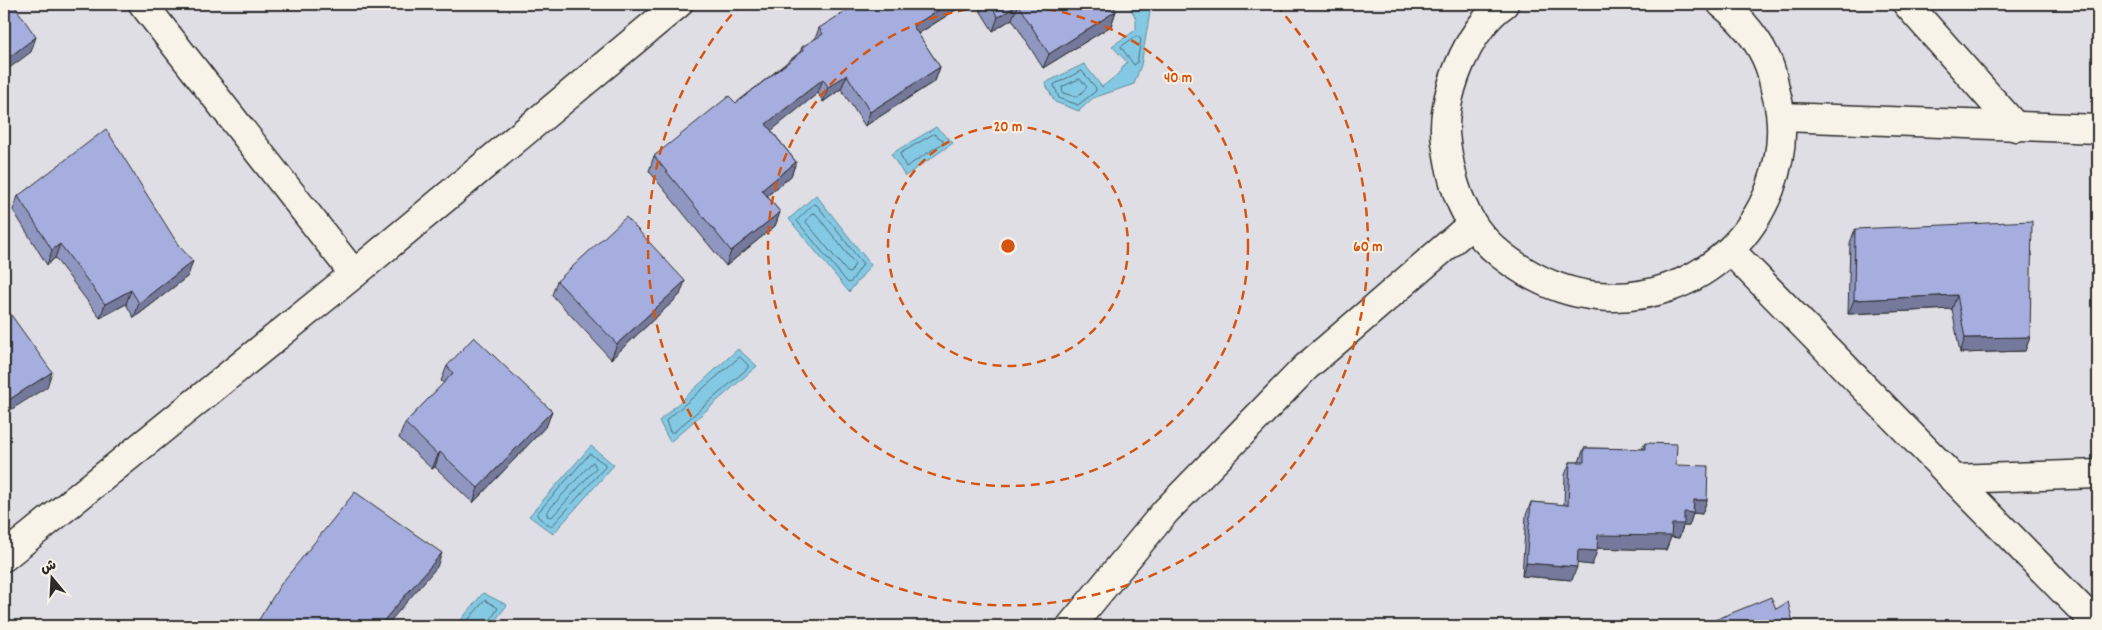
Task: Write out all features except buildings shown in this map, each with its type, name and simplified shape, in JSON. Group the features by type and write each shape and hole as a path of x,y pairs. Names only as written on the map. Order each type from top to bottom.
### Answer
{"street":[{"path":"143,4 354,274"},
{"path":"4,557 354,274 678,4"},
{"path":"1499,5 1468,44 1450,87 1444,134 1452,181 1472,224 1505,260 1547,285 1595,298 1644,296 1690,279 1731,251 1761,212 1778,165 1782,117 1769,64 1740,19 1722,4"},
{"path":"1907,4 2016,127"},
{"path":"1782,117 2098,129"},
{"path":"1071,626 1166,512 1306,367 1472,224"},
{"path":"1731,251 2098,626"},
{"path":"1953,479 2098,474"}],"water":[{"path":"1129,4 1149,4 1150,12 1141,65 1134,84 1093,98 1079,111 1055,102 1045,83 1084,64 1102,87 1117,75 1127,62 1112,46 1136,30 1136,19"},
{"path":"936,127 953,143 905,176 891,154"},
{"path":"816,195 871,265 849,292 789,219"},
{"path":"738,349 757,366 670,442 659,421"},
{"path":"591,446 614,465 553,534 529,516"},
{"path":"483,593 507,605 491,626 456,626"}]}
